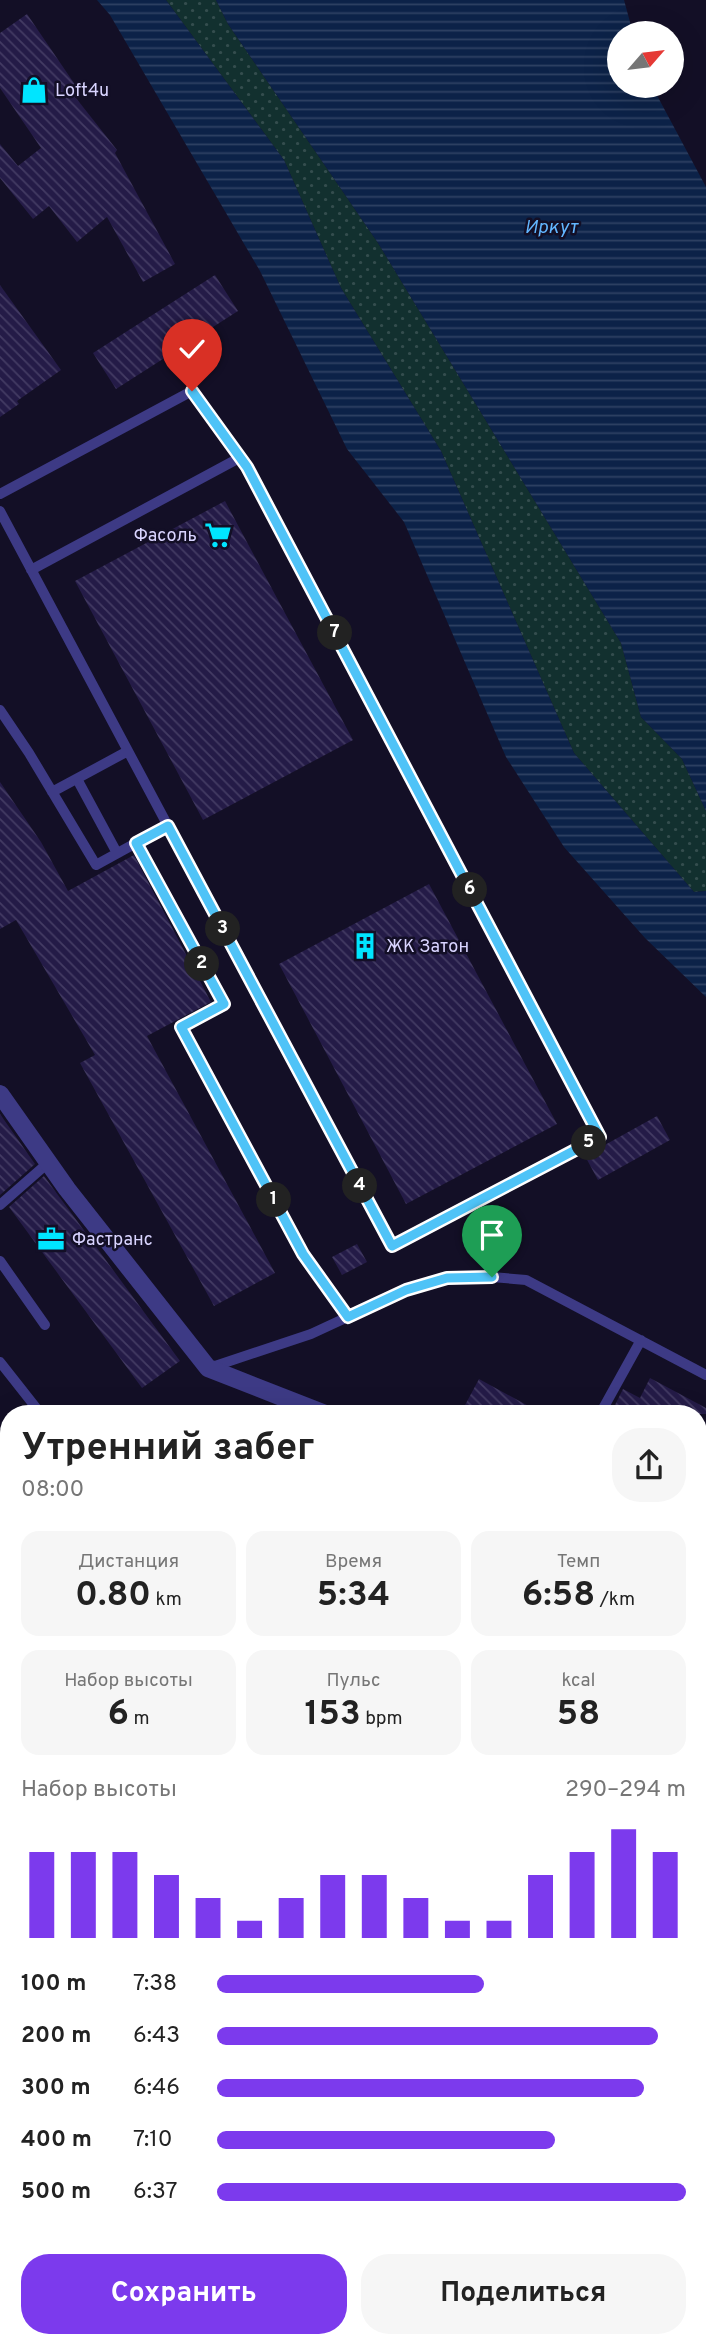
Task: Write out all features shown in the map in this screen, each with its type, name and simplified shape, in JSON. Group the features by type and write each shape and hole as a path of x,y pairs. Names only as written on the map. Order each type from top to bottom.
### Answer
{"street":[{"path":"0,1094 48,1162 208,1368 303,1405"}],"lane":[{"path":"0,494 192,391 241,457 600,1137 392,1246 0,511"},
{"path":"32,570 241,457"},
{"path":"0,710 96,865 168,826"},
{"path":"52,792 128,751"},
{"path":"77,779 117,853"},
{"path":"136,843 224,1004 181,1027 303,1254 348,1317"},
{"path":"0,1205 48,1162"},
{"path":"0,1261 45,1325"},
{"path":"208,1368 311,1334 406,1290 447,1278 492,1277 526,1280 706,1375"},
{"path":"605,1405 641,1340"},
{"path":"0,1362 34,1405"}],"green space":[{"path":"166,0 216,0 228,24 378,243 621,643 641,717 682,759 706,811 706,891 694,892 574,753 441,451 341,288 284,160"}],"water":[{"path":"97,0 166,0 284,160 341,288 441,451 574,753 694,892 706,891 706,997 645,938 564,847 506,757 404,522 347,449 260,271 110,15"},
{"name":"Иркут","path":"216,0 624,0 630,21 607,21 607,98 658,98 706,187 706,811 682,759 641,717 621,643 378,243 228,24"}],"building":[{"path":"27,14 78,89 72,93 117,150 115,153 175,264 143,282 107,217 77,242 49,206 33,219 0,178 0,144 18,166 41,148 0,88 0,33"},
{"path":"215,275 238,311 116,389 93,353"},
{"path":"0,285 61,370 17,401 19,404 0,417"},
{"path":"225,501 353,740 203,820 75,581"},
{"path":"0,782 41,842 68,891 134,855 211,1002 147,1036 275,1273 214,1306 80,1063 95,1055 16,920 0,929"},
{"path":"429,884 557,1124 406,1204 279,964"},
{"path":"0,1114 35,1164 0,1195"},
{"path":"657,1116 670,1140 598,1180 585,1156"},
{"path":"44,1176 180,1361 142,1388 9,1207"},
{"path":"357,1244 367,1262 342,1275 332,1257"},
{"path":"650,1378 700,1405 615,1405 623,1389 640,1398"},
{"path":"479,1379 527,1405 465,1405"}],"place":[{"name":"Loft4u","path":"34,90"},
{"name":"Фасоль","path":"218,535"},
{"name":"ЖК Затон","path":"365,946"},
{"name":"Фастранс","path":"51,1239"}],"route":[{"path":"192,391 247,467 600,1137 392,1246 168,826 136,843 224,1004 181,1027 303,1254 348,1317 406,1290 447,1278 492,1277"}]}
